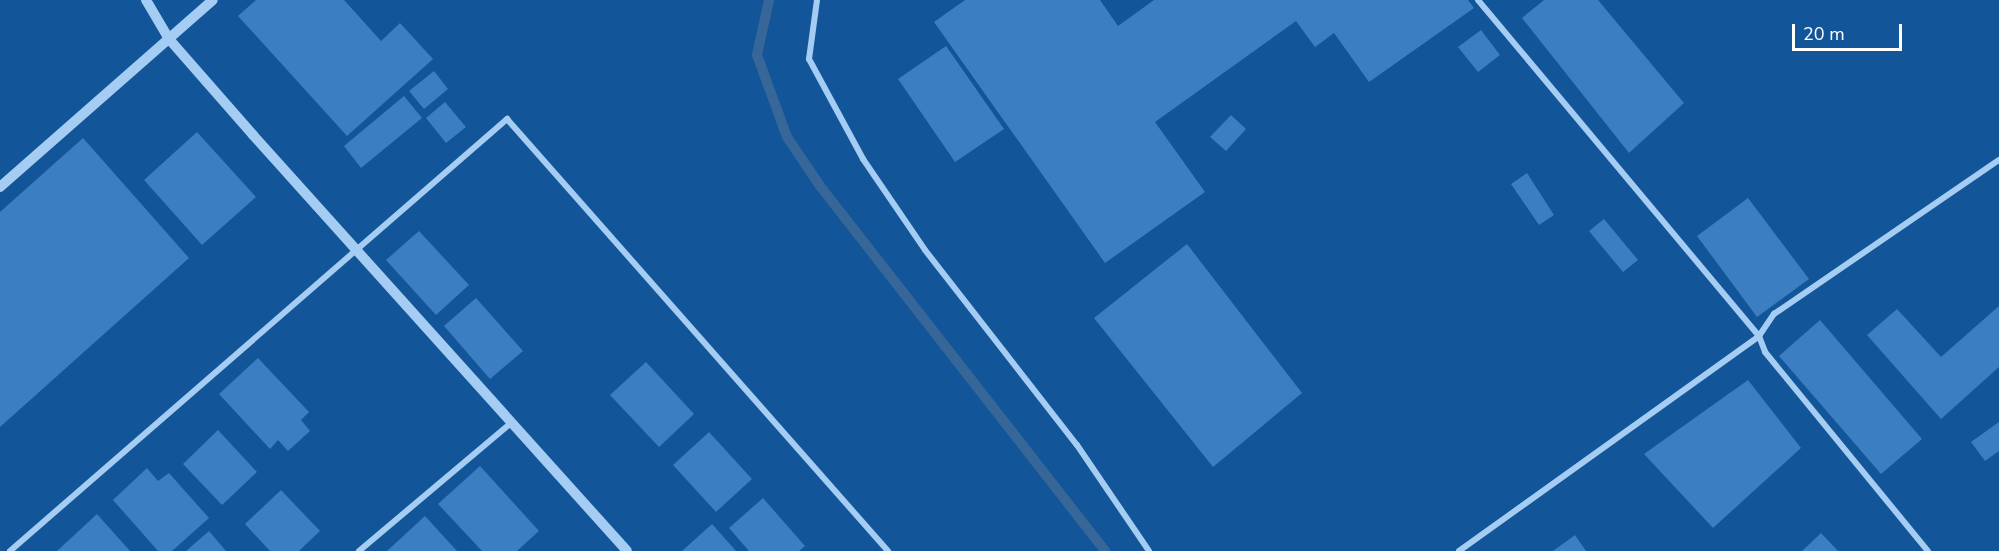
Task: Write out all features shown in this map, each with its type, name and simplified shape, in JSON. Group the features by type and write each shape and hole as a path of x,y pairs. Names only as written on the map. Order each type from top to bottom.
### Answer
{"street":[{"path":"146,0 169,39 627,551"},
{"path":"0,187 213,0"},
{"path":"817,0 809,59 863,159 925,250 1077,445 1149,551"},
{"path":"1478,0 1759,336 1766,352 1928,551"},
{"path":"10,551 507,119 888,551"},
{"path":"1459,551 1759,336 1774,314 1999,160"},
{"path":"359,551 511,423"}],"building":[{"path":"256,0 344,0 381,41 400,23 433,59 347,136 238,16"},
{"path":"965,0 1100,0 1118,26 1154,0 1468,0 1474,8 1369,82 1334,33 1315,47 1296,21 1155,122 1205,192 1105,263 934,22"},
{"path":"1544,0 1598,0 1684,103 1629,153 1522,18"},
{"path":"1481,30 1500,55 1478,72 1458,47"},
{"path":"946,46 1004,129 955,162 898,79"},
{"path":"434,71 448,89 424,109 409,91"},
{"path":"404,96 422,118 361,168 344,146"},
{"path":"445,102 466,127 446,143 426,118"},
{"path":"1231,115 1246,129 1226,151 1210,137"},
{"path":"197,132 256,197 202,245 144,180"},
{"path":"83,138 189,258 0,427 0,212"},
{"path":"1527,173 1554,215 1539,225 1511,184"},
{"path":"1748,198 1809,279 1757,317 1697,236"},
{"path":"1604,219 1638,260 1623,272 1589,231"},
{"path":"419,231 469,285 436,315 386,260"},
{"path":"1187,244 1302,393 1213,467 1094,318"},
{"path":"476,298 523,351 490,379 444,326"},
{"path":"1999,306 1999,367 1941,419 1867,335 1897,309 1941,357"},
{"path":"1820,320 1922,439 1881,474 1779,356"},
{"path":"258,358 309,412 301,420 310,431 288,451 278,440 270,449 219,394"},
{"path":"646,362 694,414 659,447 610,395"},
{"path":"1748,380 1801,448 1713,528 1644,454"},
{"path":"1999,422 1999,451 1985,461 1971,442"},
{"path":"218,430 257,472 222,505 183,464"},
{"path":"709,432 752,479 716,512 673,465"},
{"path":"480,466 539,531 517,551 482,551 438,504"},
{"path":"147,468 158,481 169,473 209,518 172,551 158,551 113,500"},
{"path":"281,490 320,531 299,551 270,551 245,524"},
{"path":"763,498 805,546 799,551 749,551 729,528"},
{"path":"97,514 130,551 57,551"},
{"path":"425,516 457,551 387,551"},
{"path":"712,524 736,551 682,551"},
{"path":"209,531 226,551 186,551"},
{"path":"1821,533 1838,551 1802,551"},
{"path":"1575,535 1586,551 1553,551"}],"waterway":[{"path":"769,0 757,55 787,137 820,186 1105,551"}]}
